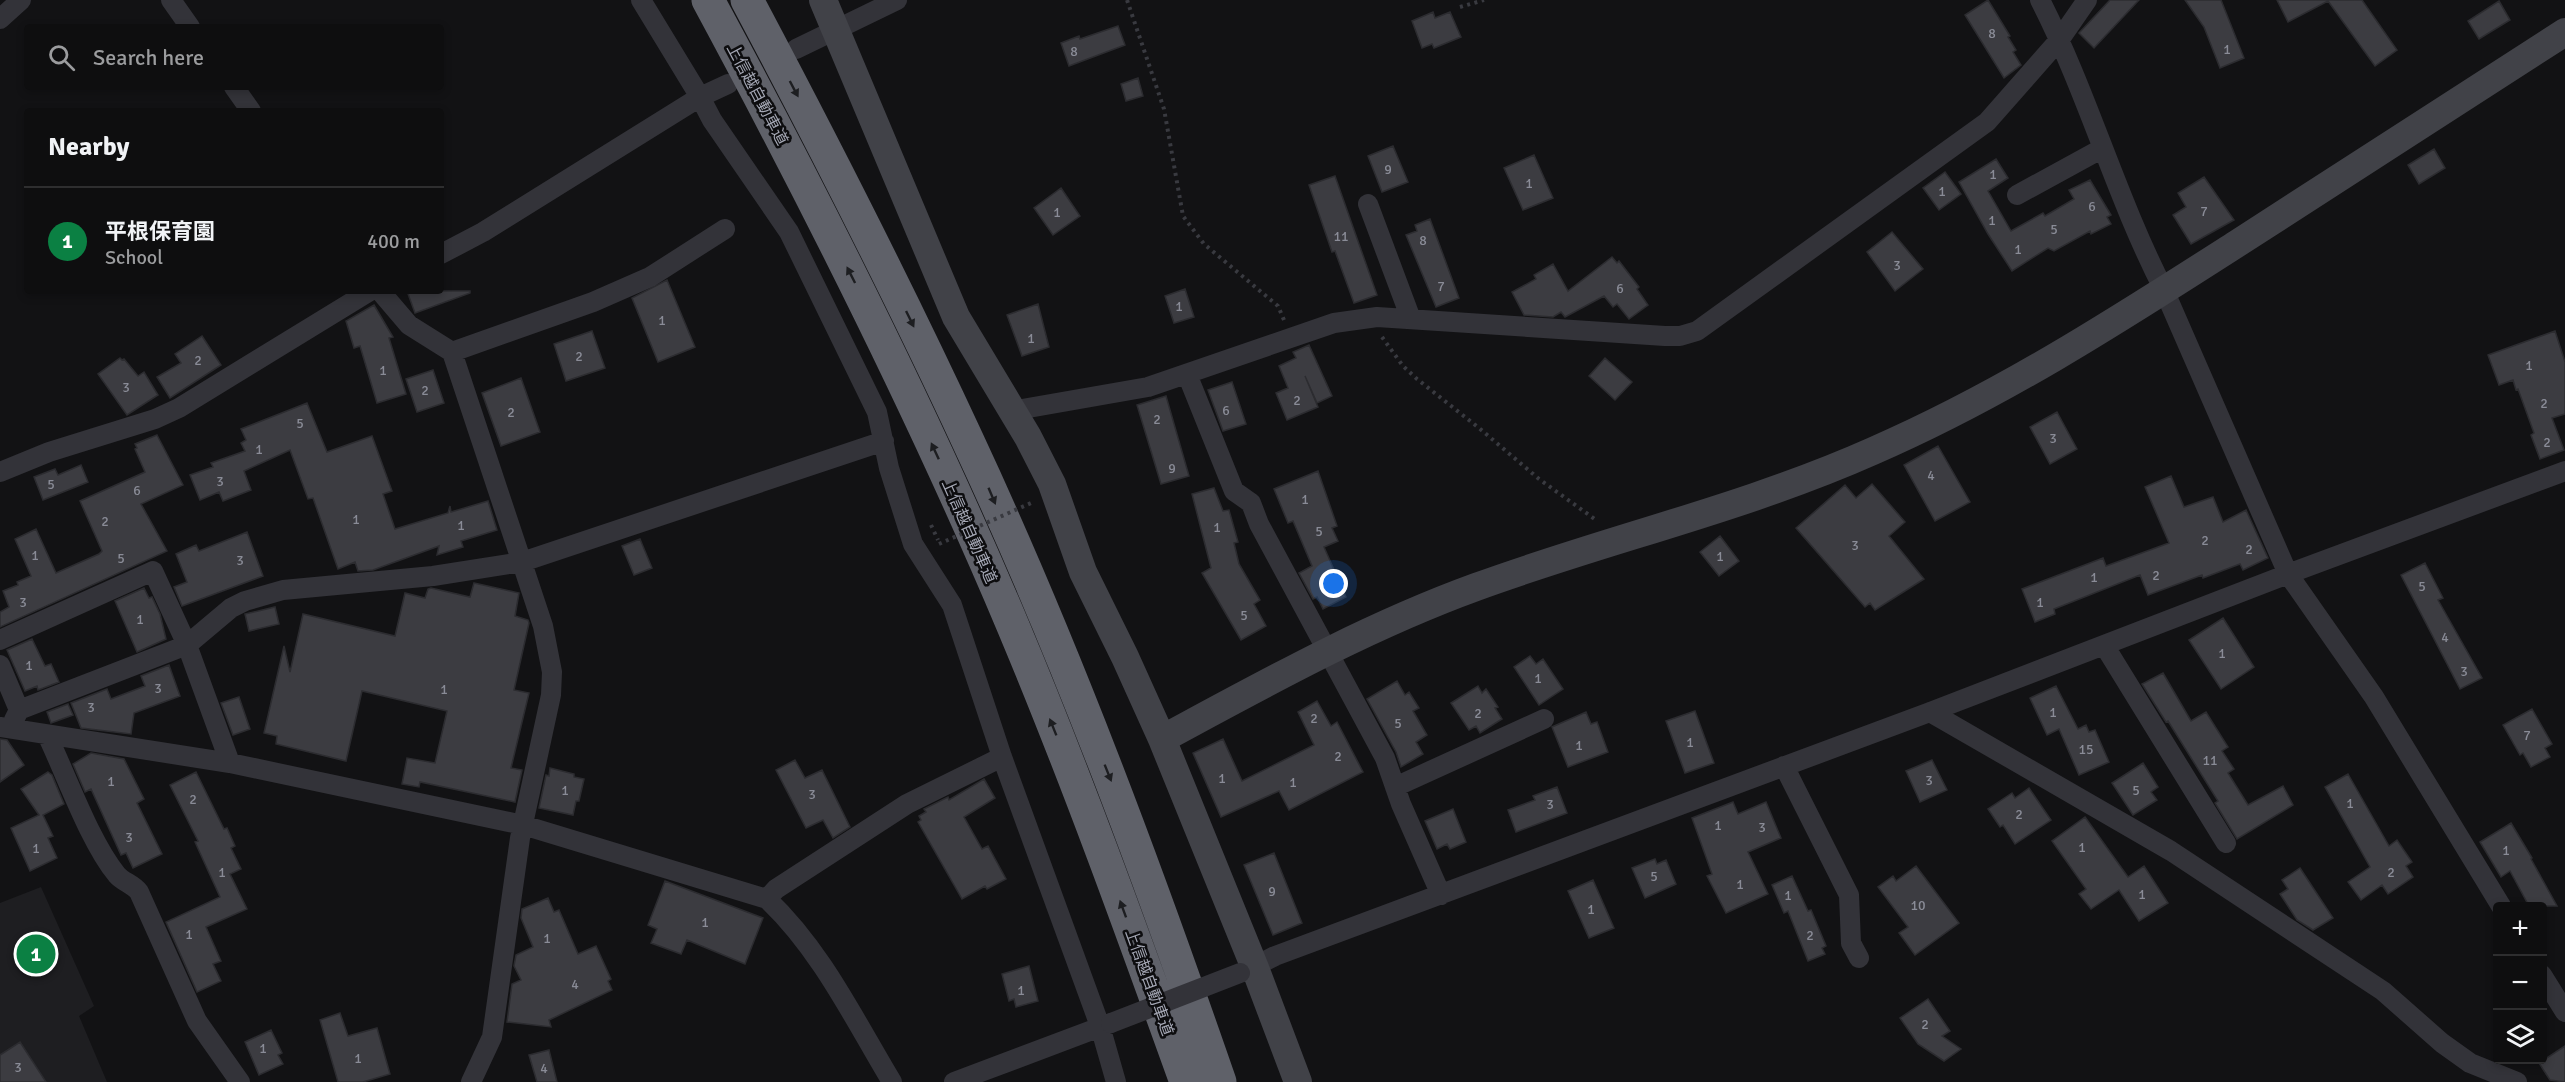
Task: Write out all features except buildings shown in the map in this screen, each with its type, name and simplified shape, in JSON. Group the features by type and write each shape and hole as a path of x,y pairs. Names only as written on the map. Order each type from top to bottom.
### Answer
{"highway":[{"name":"上信越自動車道","path":"708,0 856,285 937,454 1003,604 1084,802 1186,1082"},
{"name":"上信越自動車道","path":"747,0 880,256 969,442 1115,789 1220,1082"}],"street":[{"path":"0,19 21,0"},
{"path":"171,0 188,24"},
{"path":"641,0 700,97 711,120 789,232 877,412 889,468 913,544 952,605 1002,757 1106,1025 1116,1082"},
{"path":"823,0 942,287 971,345 1028,437 1052,484 1083,572 1162,739 1247,970 1298,1082"},
{"path":"796,49 897,0"},
{"path":"2040,0 2060,39 2145,253 2164,290 2288,574 2374,697 2499,902"},
{"path":"1011,411 1148,387 1291,337 1357,318 1377,317 1665,336 1680,336 1697,331 1987,122 2060,39 2087,0"},
{"path":"1162,739 1326,653 1438,601 1783,487 1882,447 2026,374 2164,290 2565,32"},
{"path":"444,252 483,232 700,97 728,84"},
{"path":"236,90 249,108"},
{"path":"2017,195 2103,148"},
{"path":"1368,204 1411,319"},
{"path":"452,352 594,302 650,277 725,228"},
{"path":"0,472 49,452 155,419 179,408 365,294"},
{"path":"383,294 409,325 452,352 543,626 552,672 550,695 523,825 492,1037 471,1082"},
{"path":"1186,374 1234,491 1251,503 1259,524 1326,653 1385,758 1395,787 1442,895"},
{"path":"884,441 522,562 433,576 283,590 245,601 231,608 187,645 19,710 5,728 230,763 523,825 767,899 792,923 811,948 892,1082"},
{"path":"954,1082 1247,970 1275,956 1930,712 2288,574 2565,471"},
{"path":"0,640 153,571 187,645 230,763"},
{"path":"2104,645 2226,843"},
{"path":"0,665 19,710"},
{"path":"1930,712 2171,850 2383,991 2442,1043 2470,1063 2517,1082"},
{"path":"1395,787 1544,719"},
{"path":"48,736 98,845 119,877 133,884 139,892 197,1021 240,1082"},
{"path":"767,899 776,889 907,804 1002,757"},
{"path":"1784,766 1849,895 1851,943 1859,958"},
{"path":"2547,983 2565,1012"}],"path":[{"path":"1127,0 1164,109 1183,216 1204,244 1278,306 1291,337"},
{"path":"1460,7 1484,0"},
{"path":"1377,317 1380,333 1385,342 1417,379 1539,479 1603,525 1618,541"},
{"path":"939,544 1031,503"}],"shaded area":[{"path":"41,887 94,1006 79,1016 107,1082 0,1082 0,903"}],"place":[{"name":"平根保育園","path":"36,954"}]}
